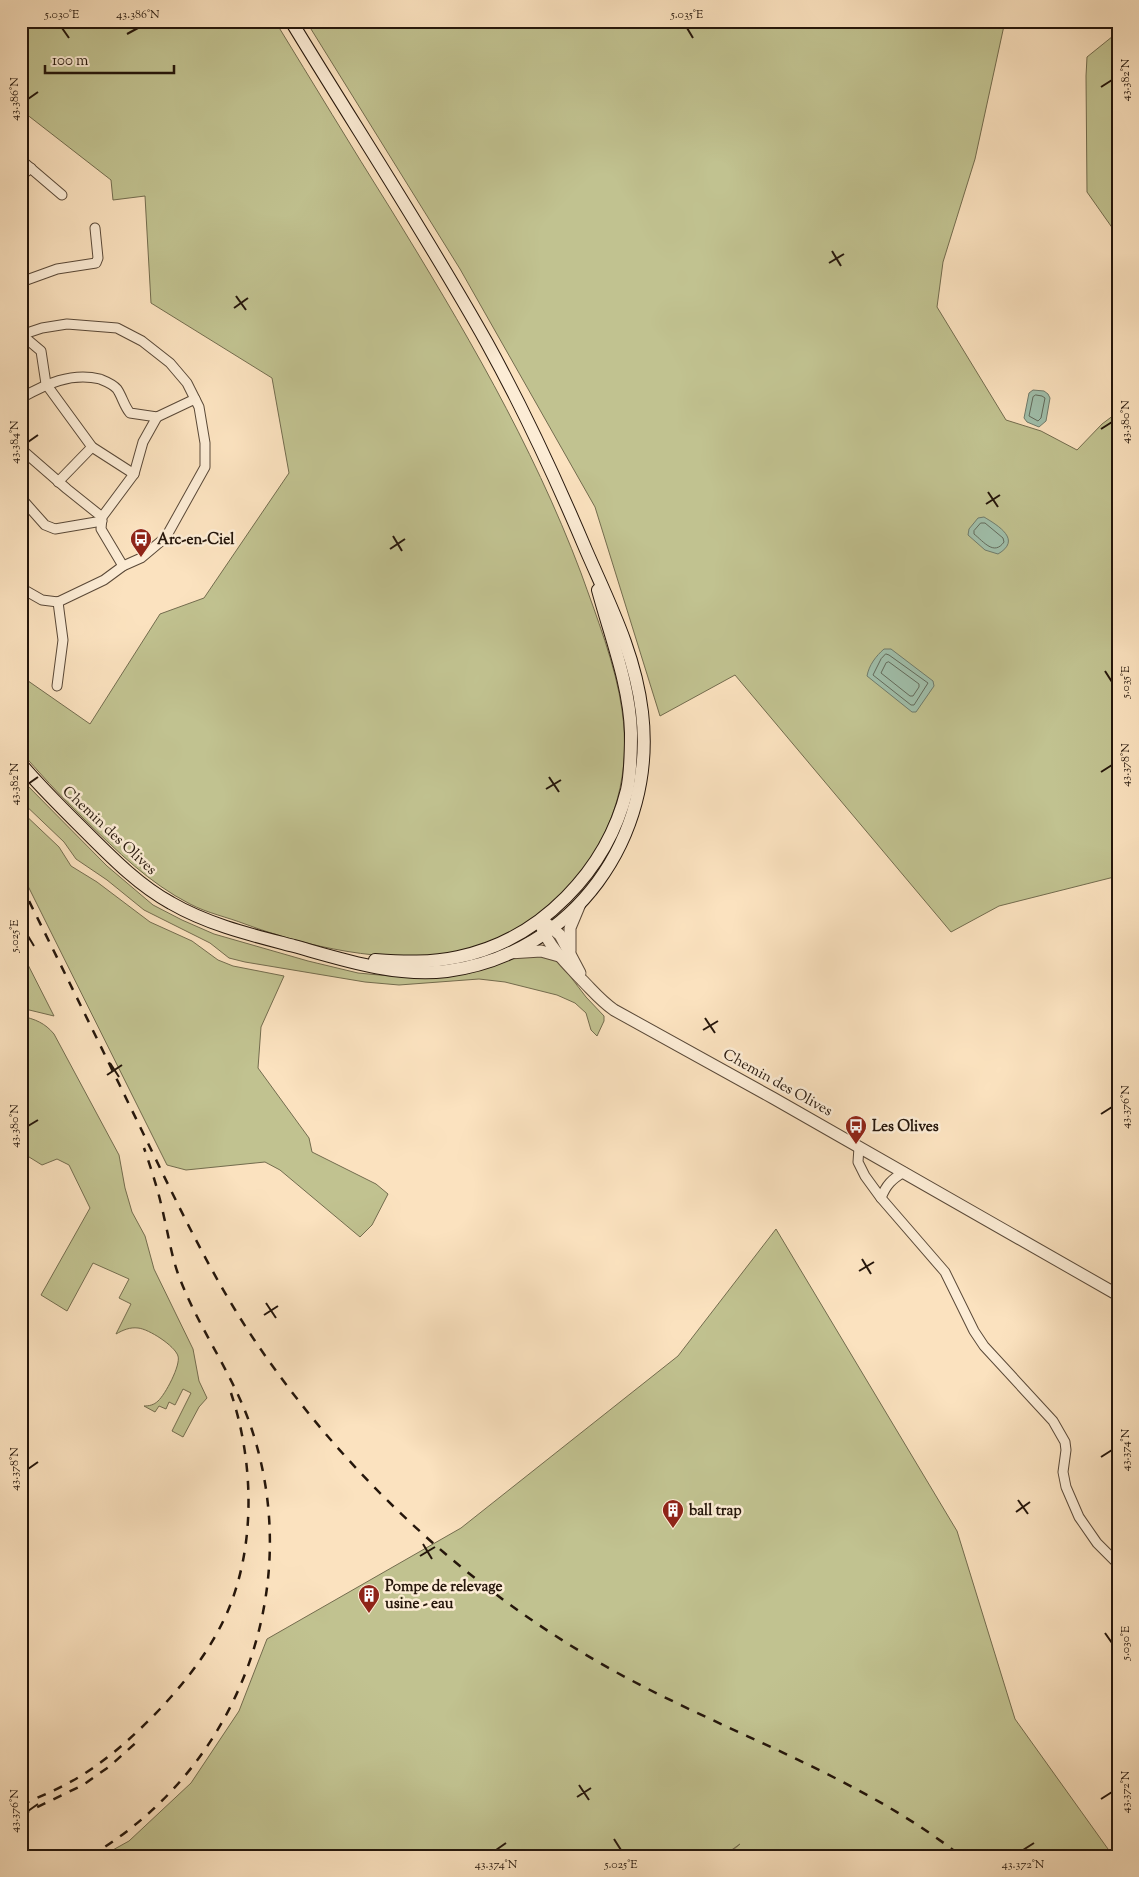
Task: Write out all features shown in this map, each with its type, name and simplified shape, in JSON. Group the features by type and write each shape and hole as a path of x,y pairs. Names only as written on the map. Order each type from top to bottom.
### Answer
{"main road":[{"path":"291,21 487,344 553,474 617,618 632,668 642,708 644,740 640,790 627,832 600,880 582,900 548,931"},
{"path":"540,920 566,897 596,862 620,811 627,788 631,733 628,706 588,555"},
{"name":"Chemin des Olives","path":"21,764 44,790 112,857 146,887 166,901 199,917 232,929 328,956 397,972 448,970 488,960 508,953 548,931"},
{"name":"Chemin des Olives","path":"328,956 401,962 458,957 484,950 505,941 540,920"}],"street":[{"path":"21,160 62,195"},
{"path":"21,176 31,168"},
{"path":"21,282 57,269 96,264 98,258 95,228"},
{"path":"21,588 42,600 58,602 104,580 123,566 141,558 166,537 204,467 205,443 199,407 187,383 170,363 142,341 117,328 67,324 42,328 22,335"},
{"path":"22,335 41,351 46,384 92,447 134,474"},
{"path":"21,398 46,384 66,378 89,376 105,380 116,387 130,413 157,417 195,399"},
{"path":"123,566 101,529 102,519 134,474 143,442 157,417"},
{"path":"58,482 92,447"},
{"path":"21,449 102,519"},
{"path":"21,498 45,525 55,529 102,519"},
{"path":"57,686 63,640 58,602"},
{"path":"564,954 570,928 582,900"},
{"name":"Chemin des Olives","path":"540,920 548,931 560,935 564,954 598,998 614,1010 904,1172 1118,1295"},
{"name":"Chemin des Olives","path":"508,953 541,951 564,954"},
{"path":"859,1147 858,1162 865,1176 881,1198 946,1272 974,1331 984,1346 1053,1422 1066,1442 1063,1472 1066,1487 1084,1523 1097,1543 1118,1564"},
{"path":"881,1198 885,1188 894,1178 904,1172"}],"green space":[{"path":"21,21 275,21 417,252 469,341 518,431 562,525 605,641 622,710 624,755 618,798 602,838 591,857 578,876 553,903 505,936 470,950 452,954 427,957 374,955 294,940 203,910 175,896 134,866 49,784 24,754 21,745 21,676 90,724 160,614 204,598 289,473 272,378 151,303 145,196 113,200 111,180 21,110"},
{"path":"306,21 1005,21 975,159 943,262 937,307 1006,420 1041,431 1077,450 1102,424 1118,412 1118,876 999,906 951,932 735,675 660,716 595,507 460,269"},
{"path":"1118,32 1118,236 1087,192 1086,76 1087,57"},
{"path":"21,779 107,866 153,905 214,934 358,973 390,976 430,977 516,957 549,956 560,963 586,997 604,1016 604,1021 597,1036 591,1030 586,1013 575,1003 557,995 505,982 479,979 399,985 365,982 229,958 210,943 144,910 107,880 76,859 64,842 21,801"},
{"path":"21,811 59,847 71,866 97,882 150,922 192,941 218,960 233,966 284,976 261,1027 258,1068 309,1138 312,1152 376,1184 388,1194 372,1225 360,1237 280,1170 265,1162 186,1170 167,1165 21,872"},
{"path":"21,951 54,1016 21,1008"},
{"path":"21,1016 39,1022 54,1034 119,1155 132,1212 145,1236 154,1269 193,1349 199,1381 207,1398 199,1407 183,1437 172,1431 191,1393 183,1389 175,1405 169,1402 166,1409 159,1406 155,1412 144,1406 151,1405 161,1398 175,1373 178,1360 176,1352 161,1339 143,1329 129,1328 116,1334 131,1304 119,1298 129,1279 93,1263 67,1311 41,1295 90,1208 69,1165 57,1159 42,1165 21,1152"},
{"path":"776,1229 957,1531 1015,1719 1113,1856 726,1856 740,1844 723,1856 102,1856 129,1841 191,1783 239,1711 267,1639 461,1528 678,1356"}],"water":[{"path":"1033,390 1044,391 1050,398 1046,421 1039,427 1027,422 1024,418 1029,393"},
{"path":"984,517 1001,529 1008,539 1005,549 998,554 985,550 968,535 969,529 978,518"},
{"path":"884,649 891,649 933,681 934,686 916,712 912,712 867,676 873,661"}],"railway":[{"path":"21,885 183,1215 224,1292 255,1341 288,1387 360,1473 442,1551 485,1586 578,1650 674,1702 822,1771 917,1824 961,1856"},
{"path":"90,1856 141,1820 185,1776 220,1726 246,1672 263,1613 270,1553 266,1491 252,1430 236,1391 197,1317 180,1279 158,1191 144,1148"},
{"path":"21,1805 79,1777 112,1754 160,1709 180,1687 206,1652 221,1626 236,1587 243,1560 247,1532 247,1475 244,1447 231,1393"},
{"path":"21,1815 83,1785 110,1766 140,1739"}],"place":[{"name":"Arc-en-Ciel","path":"141,558"},
{"name":"Les Olives","path":"856,1145"},
{"name":"ball trap","path":"673,1529"},
{"name":"Pompe de relevage usine - eau","path":"369,1614"}]}
